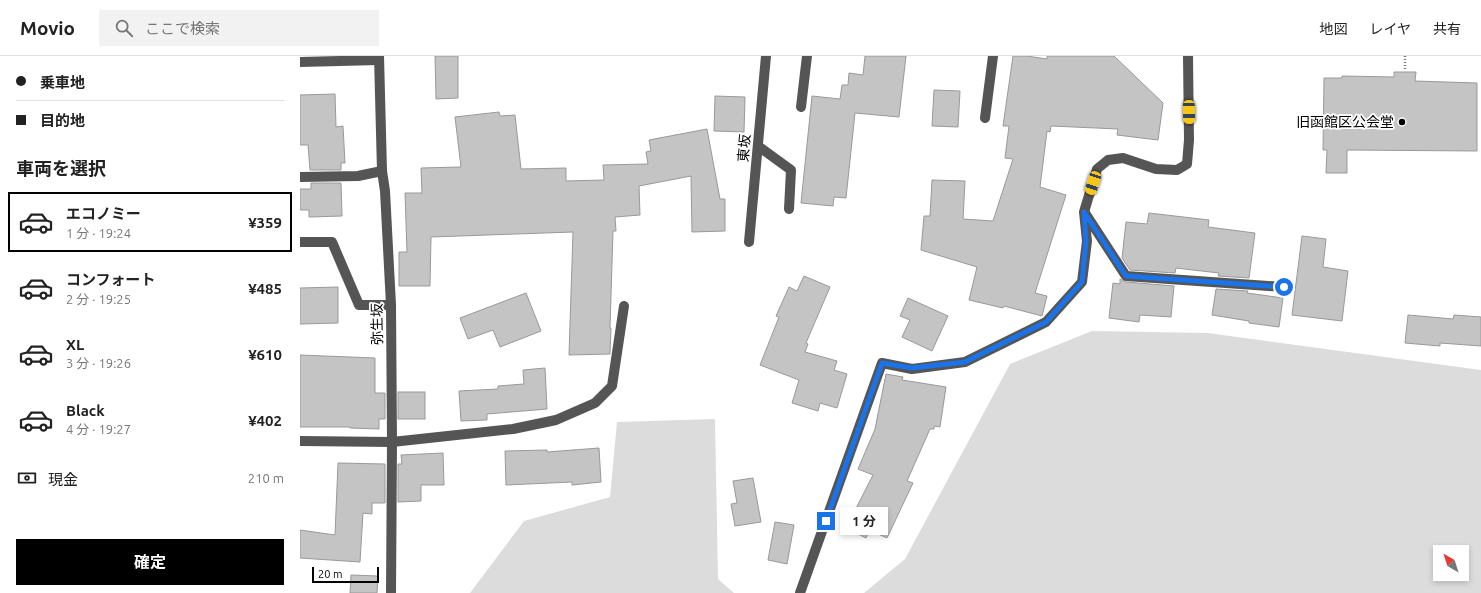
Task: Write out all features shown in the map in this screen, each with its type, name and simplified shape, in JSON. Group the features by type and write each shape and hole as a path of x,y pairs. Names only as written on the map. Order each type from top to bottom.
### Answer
{"street":[{"name":"東坂","path":"749,242 766,56"},
{"path":"801,107 807,56"},
{"path":"985,118 993,56"},
{"path":"800,593 882,363 912,368 965,362 1046,322 1082,282 1086,241 1084,212 1098,169 1108,160 1123,158 1156,169 1176,170 1187,164 1189,140 1188,56"},
{"path":"300,62 379,58"},
{"name":"弥生坂","path":"379,58 382,171 385,191 391,305 391,593"},
{"path":"758,146 791,170 789,209"},
{"path":"300,177 358,176 382,171"},
{"path":"1084,212 1126,276 1284,287"},
{"path":"300,242 332,242 360,305 391,305"},
{"path":"300,441 392,442 513,429 556,420 595,403 612,386 624,306"}],"path":[{"path":"1405,56 1406,71"}],"shaded area":[{"path":"1092,331 1208,333 1481,370 1481,593 864,593 905,559 1010,364"},
{"path":"715,419 718,579 734,593 470,593 524,521 610,497 617,422"}],"building":[{"path":"435,56 458,56 458,98 436,99"},
{"path":"865,56 906,56 899,117 855,113 846,198 834,197 833,206 801,203 812,96 840,99 842,85 848,85 849,73 863,75"},
{"path":"1013,56 1027,56 1047,59 1047,56 1114,56 1163,103 1158,140 1117,135 1118,129 1051,126 1050,132 1047,131 1040,187 1066,195 1035,293 1047,296 1042,316 1004,306 1003,308 969,300 977,267 921,250 924,216 930,216 932,180 965,181 963,219 993,221 1013,159 1005,158 1009,126 1003,126"},
{"path":"1394,72 1416,72 1415,81 1477,83 1477,151 1347,150 1347,173 1326,173 1327,150 1323,150 1324,78 1342,78 1342,76 1394,77"},
{"path":"934,90 960,91 958,127 932,126"},
{"path":"335,94 336,127 343,126 345,163 341,163 341,170 310,170 308,145 300,145 300,95"},
{"path":"715,96 745,97 744,132 714,131"},
{"path":"499,112 500,116 515,115 521,169 566,168 566,181 604,180 603,165 648,164 646,152 651,151 649,140 707,129 720,199 725,199 725,231 692,232 691,176 639,186 640,215 615,217 616,231 613,231 610,354 569,355 573,232 431,237 430,286 399,286 399,252 407,252 405,193 422,193 421,168 461,167 455,117"},
{"path":"311,183 341,183 342,216 309,217 309,210 300,210 300,189 311,189"},
{"path":"1149,213 1209,220 1208,227 1255,233 1249,278 1218,276 1219,273 1176,268 1175,273 1130,270 1122,258 1126,222 1147,224"},
{"path":"1302,236 1326,239 1323,267 1348,271 1342,321 1292,315"},
{"path":"804,276 830,287 806,343 808,344 805,352 837,361 834,370 847,374 837,408 820,403 818,411 792,403 799,380 760,365 779,317 776,316 789,287 797,291"},
{"path":"1120,279 1126,282 1174,286 1171,317 1140,315 1139,322 1109,318 1113,283 1120,284"},
{"path":"338,287 338,323 300,324 300,288"},
{"path":"1216,289 1248,291 1247,293 1283,298 1279,327 1249,323 1249,321 1212,315"},
{"path":"526,293 541,331 500,347 493,330 468,339 460,318"},
{"path":"908,298 948,316 932,351 902,337 910,320 900,316"},
{"path":"1408,315 1453,319 1454,315 1481,317 1481,346 1440,343 1440,346 1405,343"},
{"path":"300,355 375,358 375,393 385,393 385,419 379,419 379,429 350,427 300,427"},
{"path":"545,368 547,409 487,414 487,420 461,421 459,391 498,389 498,386 524,384 523,370"},
{"path":"886,374 903,377 902,380 946,387 940,427 934,426 934,429 930,429 907,481 913,483 887,538 870,530 866,538 846,528 873,475 858,469 875,429"},
{"path":"398,392 425,392 425,419 398,419"},
{"path":"599,448 601,482 572,485 572,482 506,485 505,451 547,450 547,452"},
{"path":"443,453 444,485 421,485 421,501 398,502 398,464 402,464 401,455"},
{"path":"338,463 385,464 385,503 372,503 372,514 363,513 360,562 300,558 300,530 335,535"},
{"path":"753,478 761,522 735,526 731,504 737,503 733,481"},
{"path":"775,522 794,525 787,564 768,560"},
{"path":"351,575 378,576 377,593 350,593"}],"place":[{"name":"旧函館区公会堂","path":"1402,122"}],"route":[{"path":"826,521 882,363 912,368 965,362 1046,322 1082,282 1086,241 1084,212 1126,276 1284,287"}]}
